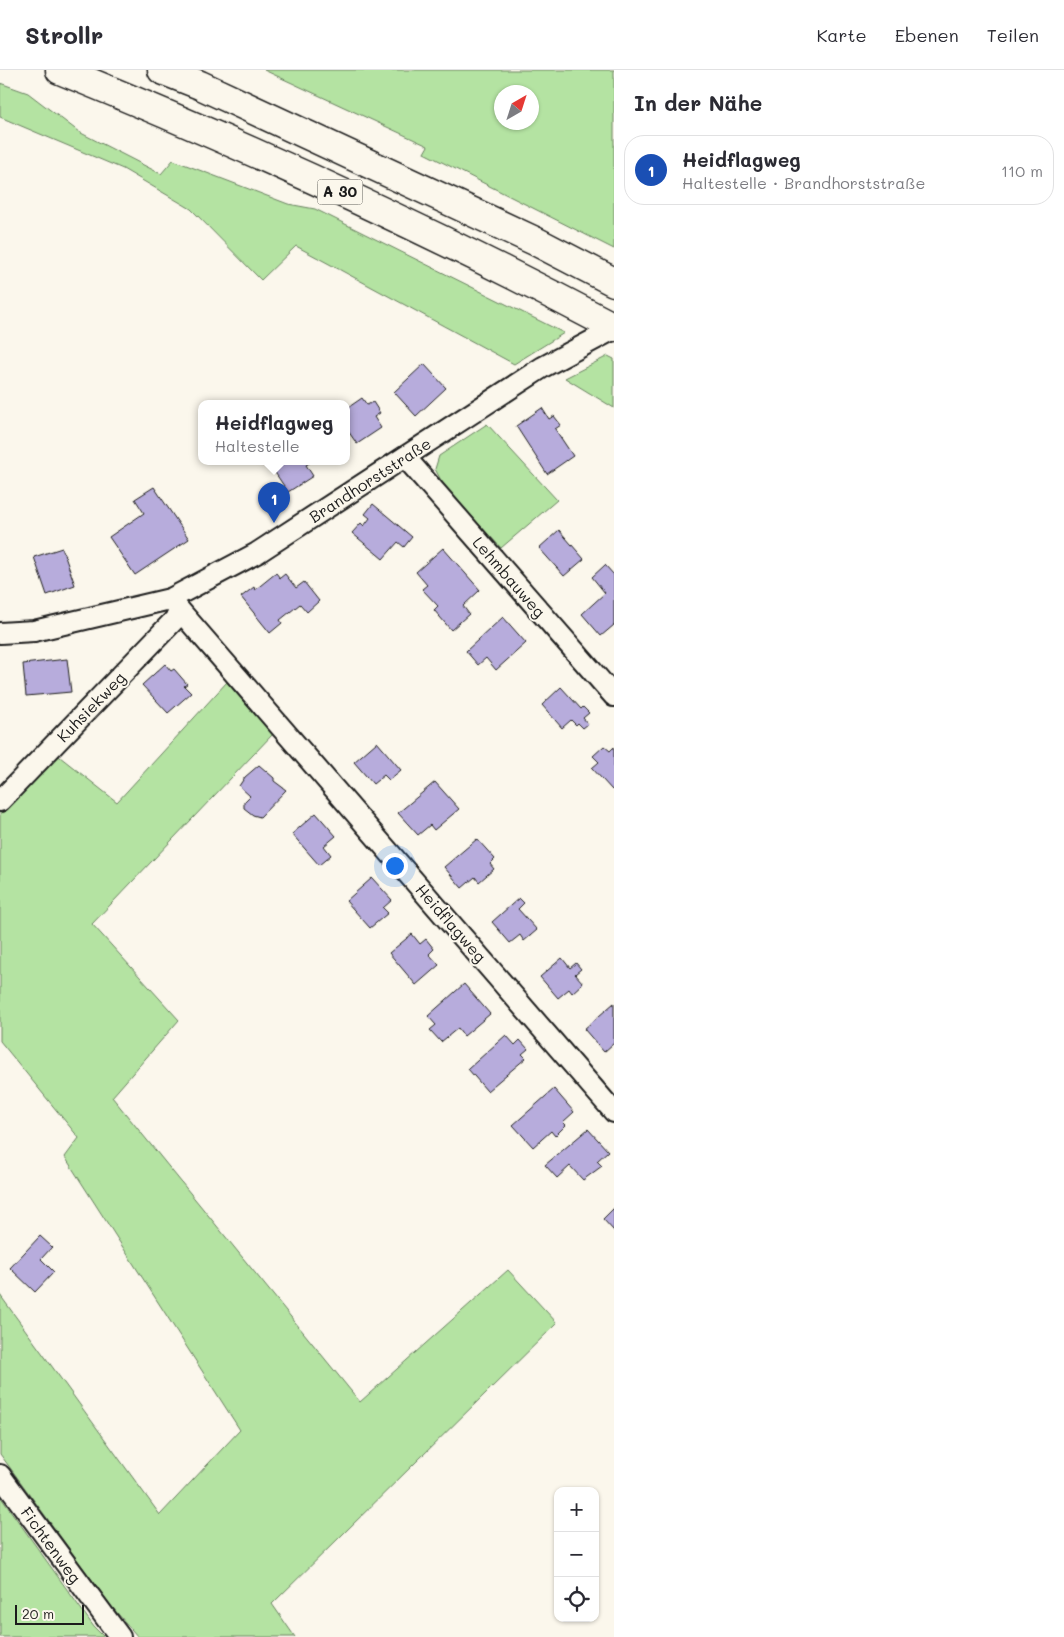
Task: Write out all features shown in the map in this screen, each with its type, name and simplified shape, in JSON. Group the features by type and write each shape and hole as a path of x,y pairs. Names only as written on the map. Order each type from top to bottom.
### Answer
{"highway":[{"name":"A 30","path":"60,70 259,153 522,278 614,328"},
{"name":"A 30","path":"162,70 200,85 537,242 614,282"}],"street":[{"name":"Brandhorststraße","path":"0,633 34,631 176,606 543,367 614,328"},
{"name":"Lehmbauweg","path":"404,457 614,696"},
{"name":"Kuhsiekweg","path":"0,801 176,606"},
{"name":"Heidflagweg","path":"176,606 614,1112"},
{"name":"Fichtenweg","path":"0,1475 120,1637"}],"green space":[{"path":"264,70 614,70 614,249 424,153 428,146"},
{"path":"0,83 28,93 79,132 161,174 173,160 288,204 315,209 564,333 514,364 296,246 261,280 191,209 123,169 0,117"},
{"path":"608,356 614,359 614,408 565,378"},
{"path":"487,424 557,500 501,548 444,486 435,469 439,456"},
{"path":"227,682 273,734 92,924 179,1020 112,1097 360,1402 508,1270 557,1323 272,1604 295,1637 138,1637 112,1607 0,1454 0,1295 160,1515 240,1430 65,1157 79,1138 0,1041 0,803 55,753 117,802"},
{"path":"0,1496 94,1627 104,1637 0,1637"}],"building":[{"path":"424,364 446,388 416,416 394,392"},
{"path":"362,398 367,405 373,402 380,413 374,417 381,428 357,444 350,434 350,406"},
{"path":"542,408 549,419 554,416 561,425 555,429 573,456 547,474 516,426"},
{"path":"270,465 306,465 313,476 288,492"},
{"path":"154,487 189,539 135,575 109,537 144,513 135,499"},
{"path":"373,504 412,537 404,547 398,542 383,559 352,533 361,523 364,526 370,518 365,514"},
{"path":"559,530 584,559 564,576 539,548"},
{"path":"62,548 75,585 47,595 34,557"},
{"path":"443,548 480,590 463,606 469,614 451,630 434,610 438,606 422,589 427,585 416,572"},
{"path":"605,565 614,575 614,625 601,636 582,614 605,593 592,577"},
{"path":"276,573 280,578 285,574 296,588 304,582 319,601 307,612 300,604 280,620 282,623 270,633 241,597 254,587 255,590"},
{"path":"503,617 526,643 496,670 486,658 478,665 466,651"},
{"path":"67,659 71,692 26,696 23,664"},
{"path":"165,664 171,671 174,669 187,684 184,686 191,693 168,713 142,685"},
{"path":"561,687 581,709 583,707 589,713 583,718 588,724 583,728 571,720 562,728 542,705"},
{"path":"377,742 401,770 389,780 384,775 373,784 354,762"},
{"path":"604,746 610,751 614,747 614,788 612,790 592,768 599,762 593,756"},
{"path":"259,765 274,778 274,781 286,790 260,817 253,815 244,808 244,802 250,796 239,786 245,777"},
{"path":"435,782 459,809 434,830 430,825 418,835 398,813"},
{"path":"316,813 336,836 324,846 331,855 319,865 292,834"},
{"path":"477,839 495,859 490,864 494,869 479,882 475,877 462,888 444,867"},
{"path":"372,878 392,900 383,908 388,913 370,928 346,901"},
{"path":"519,898 524,903 518,909 537,930 524,941 520,935 510,943 492,922"},
{"path":"412,934 420,944 426,939 434,949 429,954 439,965 416,985 389,953"},
{"path":"562,958 570,968 576,963 581,969 575,974 583,983 572,993 569,989 558,998 540,977"},
{"path":"464,984 490,1014 464,1036 458,1028 441,1042 430,1030 436,1025 428,1016"},
{"path":"614,1003 614,1043 604,1052 584,1029"},
{"path":"506,1035 515,1045 520,1040 528,1049 522,1054 526,1058 487,1091 468,1069"},
{"path":"554,1089 574,1112 563,1122 566,1125 555,1136 551,1131 533,1147 513,1125"},
{"path":"588,1129 608,1151 597,1161 602,1166 583,1180 570,1166 557,1178 545,1165"},
{"path":"614,1208 614,1231 603,1219"},
{"path":"40,1236 52,1247 41,1259 54,1272 35,1292 10,1268"}],"place":[{"name":"Heidflagweg","path":"274,523"}]}
